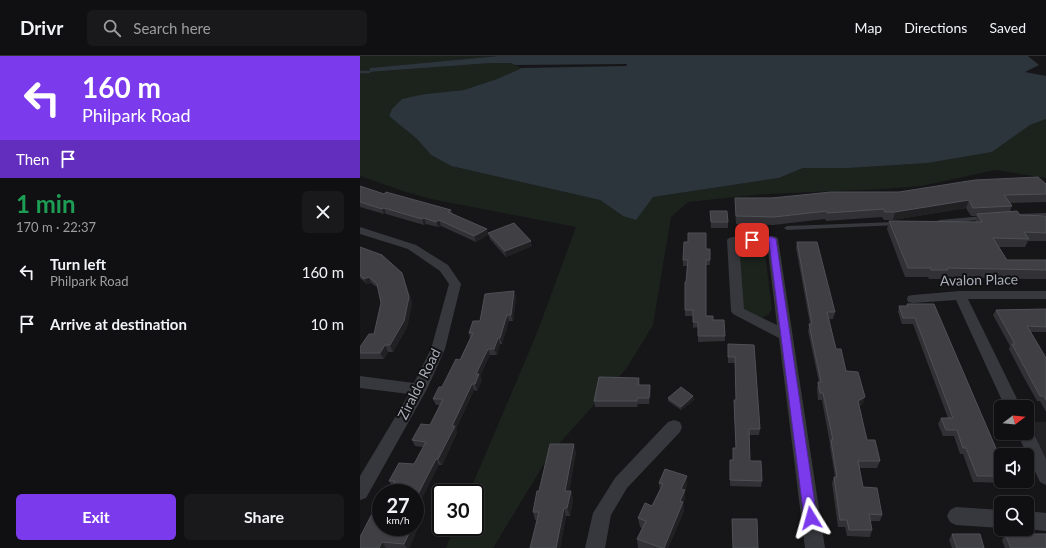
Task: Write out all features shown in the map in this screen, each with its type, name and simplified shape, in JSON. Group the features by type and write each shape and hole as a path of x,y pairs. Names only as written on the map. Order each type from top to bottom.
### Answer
{"street":[{"name":"Ziraldo Road","path":"360,230 412,247 444,268 455,284 438,349 419,389 360,492"},
{"path":"785,335 738,312 733,240 772,239 815,548"},
{"path":"960,294 1010,400"},
{"name":"Avalon Place","path":"913,299 960,294 1046,295"},
{"path":"360,382 419,389"},
{"path":"595,548 602,513 621,483 674,427"},
{"path":"1028,440 1046,477"},
{"path":"956,516 994,519"},
{"path":"1034,521 1046,522"}],"lane":[{"path":"1003,216 1046,214"},
{"path":"934,222 988,218"},
{"path":"787,228 903,223"}],"shaded area":[{"path":"360,56 498,56 370,68 369,72 491,63 510,63 522,68 497,79 464,90 425,94 389,116 417,139 431,155 451,166 600,200 623,216 653,197 779,178 803,168 849,168 928,163 992,152 1030,125 1046,119 1046,178 995,170 921,186 765,194 688,202 671,217 653,325 626,369 550,454 493,548 446,548 451,536 484,536 484,484 473,484 537,333 576,227 431,199 360,176"},
{"path":"498,56 1028,56 1039,65 1025,72 1046,76 1046,119 1030,125 992,152 928,163 849,168 803,168 779,178 653,197 636,220 623,216 600,200 451,166 431,155 417,139 389,116 392,109 402,99 425,94 464,90 497,79 522,68 626,66 627,64 515,65 510,63 491,63 369,72 370,68"},
{"path":"740,242 760,242 764,246 772,309 769,314 762,318 740,311 736,246"},
{"path":"1034,422 1046,422 1046,464 1034,439"}],"building":[{"path":"1038,177 1046,184 1046,194 1004,195 1012,206 973,208 969,200 895,212 885,212 884,209 827,213 827,211 774,217 736,216 735,198 772,198 831,192 899,192 975,180"},
{"path":"360,186 384,194 386,192 451,210 448,212 487,229 474,236 439,220 436,222 424,218 422,219 360,202"},
{"path":"710,211 727,211 728,222 711,222"},
{"path":"1017,211 1020,215 1046,216 1046,233 1024,232 1029,239 993,238 1007,260 1046,260 1046,270 947,268 948,270 931,270 931,268 908,268 889,221 982,222 977,214"},
{"path":"514,223 531,241 505,251 488,233"},
{"path":"688,233 706,233 706,249 710,249 710,260 706,260 706,316 713,316 713,320 724,320 725,336 698,336 698,322 693,322 693,310 685,310 685,282 688,260 683,260 684,242 688,242"},
{"path":"797,242 817,242 835,312 827,312 836,349 841,349 846,371 858,372 865,397 858,401 867,440 875,440 880,461 858,461 863,487 877,488 882,515 869,514 872,530 849,530 847,520 840,520 834,477 837,477 831,440 833,440 823,393 820,393 818,382 821,382 809,324 812,324"},
{"path":"360,247 382,255 402,273 409,297 404,321 390,345 385,345 380,353 360,353 360,347 369,334 374,334 381,303 377,284 369,277 364,279 360,275"},
{"path":"514,291 511,315 507,315 500,338 498,338 494,349 488,349 476,374 479,374 475,384 472,384 452,426 455,426 423,484 393,484 395,481 389,481 399,463 414,464 426,442 412,440 421,424 430,425 443,399 433,399 439,387 442,387 456,359 460,360 473,333 469,333 473,321 480,321 485,294"},
{"path":"907,304 934,304 996,448 994,448 994,476 977,476 966,448 963,448 957,430 946,430 941,418 953,418 915,318 903,318 899,306 908,306"},
{"path":"1046,309 1046,327 1027,326 1046,358 1046,400 1044,396 1040,396 1012,344 1015,344 996,310"},
{"path":"728,344 754,345 760,429 749,429 750,461 761,461 762,481 730,480 730,460 733,460 733,448 736,448 734,400 736,400 735,357 728,357"},
{"path":"599,377 639,378 638,385 650,385 649,398 637,398 637,401 594,401"},
{"path":"681,387 693,396 681,407 668,398"},
{"path":"550,444 574,444 565,491 571,491 567,508 564,508 556,548 530,548 539,512 533,512 537,491 539,491"},
{"path":"665,469 687,476 681,489 685,490 680,501 683,502 664,548 662,548 637,539 646,521 638,518 645,503 652,506 663,484 659,483"},
{"path":"372,514 372,536 408,536 404,544 382,542 379,548 360,548 360,537"},
{"path":"732,519 757,519 758,548 733,548"},
{"path":"952,534 980,534 984,548 957,548"},
{"path":"1034,534 1046,534 1046,548 1011,548 1006,536 1034,536"}],"waterway":[{"path":"360,72 369,72"}],"route":[{"path":"752,240 772,239 811,518"}]}
